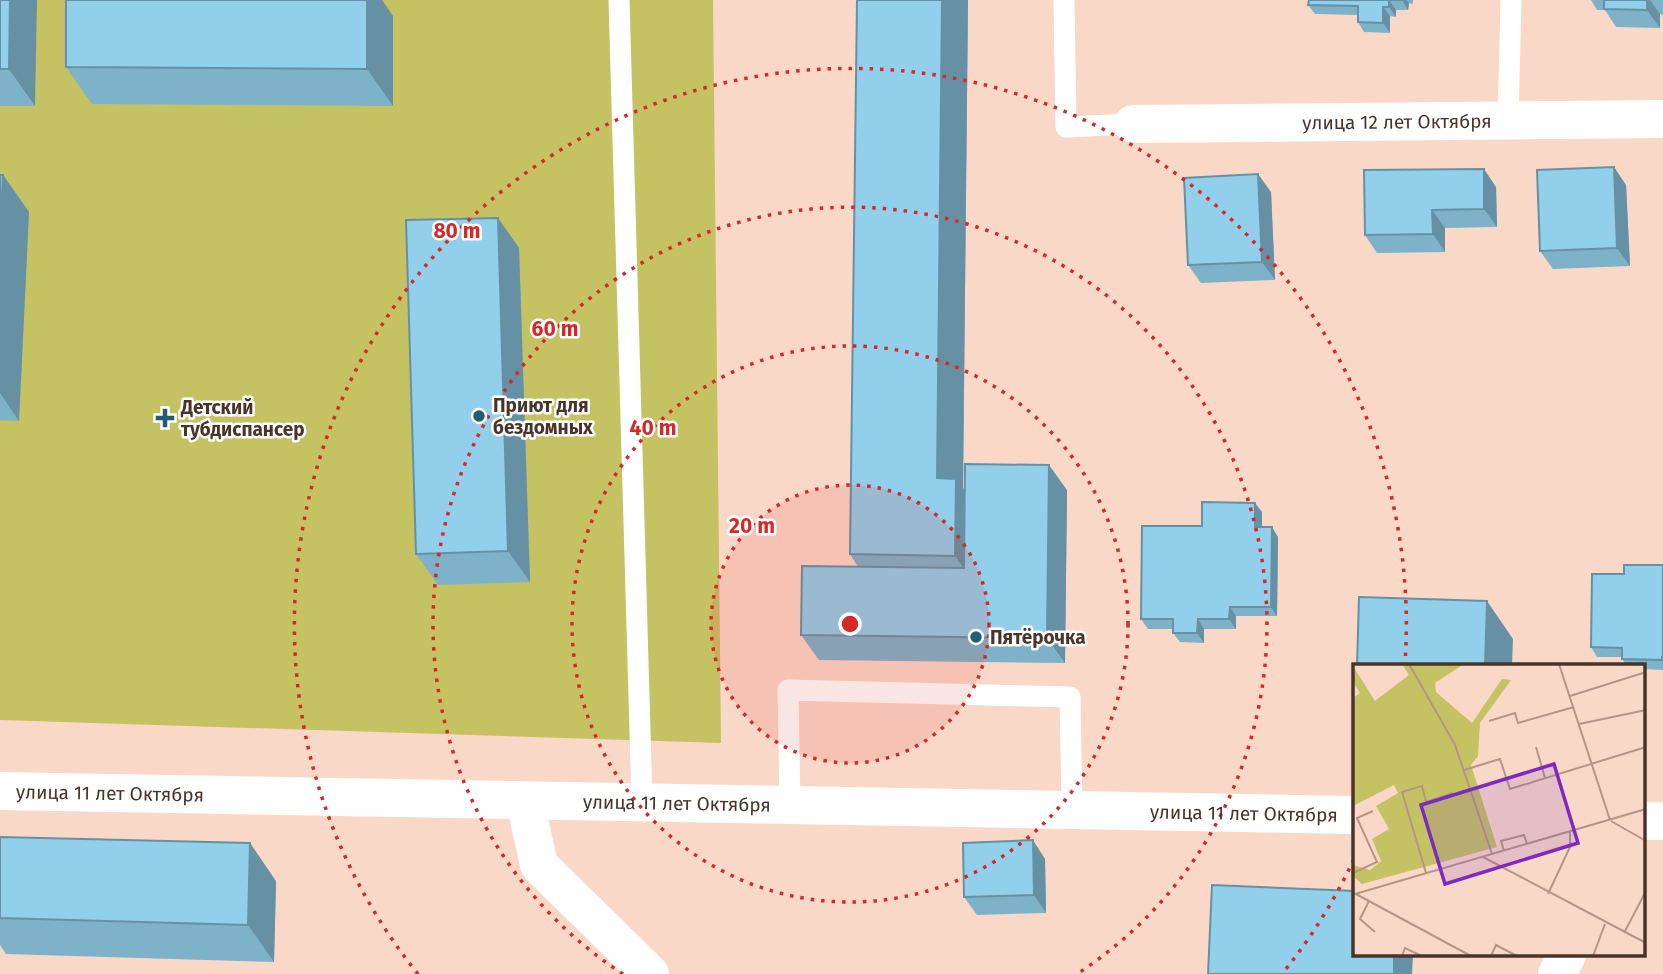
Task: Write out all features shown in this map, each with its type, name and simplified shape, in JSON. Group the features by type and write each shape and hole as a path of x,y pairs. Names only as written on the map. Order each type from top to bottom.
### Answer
{"street":[{"name":"улица 12 лет Октября","path":"1133,124 1663,120"},
{"name":"улица 11 лет Октября","path":"0,791 1353,815"},
{"path":"525,802 538,865 650,974"},
{"path":"1557,974 1566,956"}],"lane":[{"path":"619,0 642,801"},
{"path":"1063,0 1066,127 1133,124"},
{"path":"1508,121 1511,0"},
{"path":"790,804 788,690 1070,697 1072,809"}],"shaded area":[{"path":"0,0 713,0 721,743 0,720"}],"building":[{"path":"0,0 10,0 9,69 0,69"},
{"path":"66,0 367,0 367,69 66,67"},
{"path":"857,0 942,0 937,478 956,479 955,556 850,554"},
{"path":"1309,0 1389,0 1389,7 1383,7 1383,23 1358,22 1358,6 1308,5"},
{"path":"1604,0 1647,0 1647,10 1604,9"},
{"path":"1614,167 1617,248 1540,251 1537,170"},
{"path":"1484,169 1484,209 1432,210 1433,234 1365,235 1364,170"},
{"path":"1258,174 1262,262 1188,265 1184,178"},
{"path":"0,175 3,175 0,235"},
{"name":"Приют для бездомных","path":"498,218 508,551 416,554 406,220"},
{"path":"965,464 1049,465 1047,638 801,635 802,566 964,568"},
{"path":"1202,502 1255,503 1255,527 1272,527 1271,607 1230,607 1229,619 1198,619 1197,633 1173,633 1173,619 1141,619 1142,526 1202,526"},
{"path":"1624,565 1663,565 1662,660 1622,659 1622,648 1591,647 1592,574 1624,574"},
{"path":"1359,597 1487,601 1485,664 1357,664"},
{"path":"0,837 250,843 248,925 0,918"},
{"path":"1033,840 1034,895 964,897 963,843"},
{"path":"1212,885 1353,891 1353,956 1394,956 1394,974 1208,974"}],"place":[{"name":"Приют для бездомных","path":"479,416"},
{"name":"Детский тубдиспансер","path":"165,418"},
{"name":"Пятёрочка","path":"976,637"}]}
